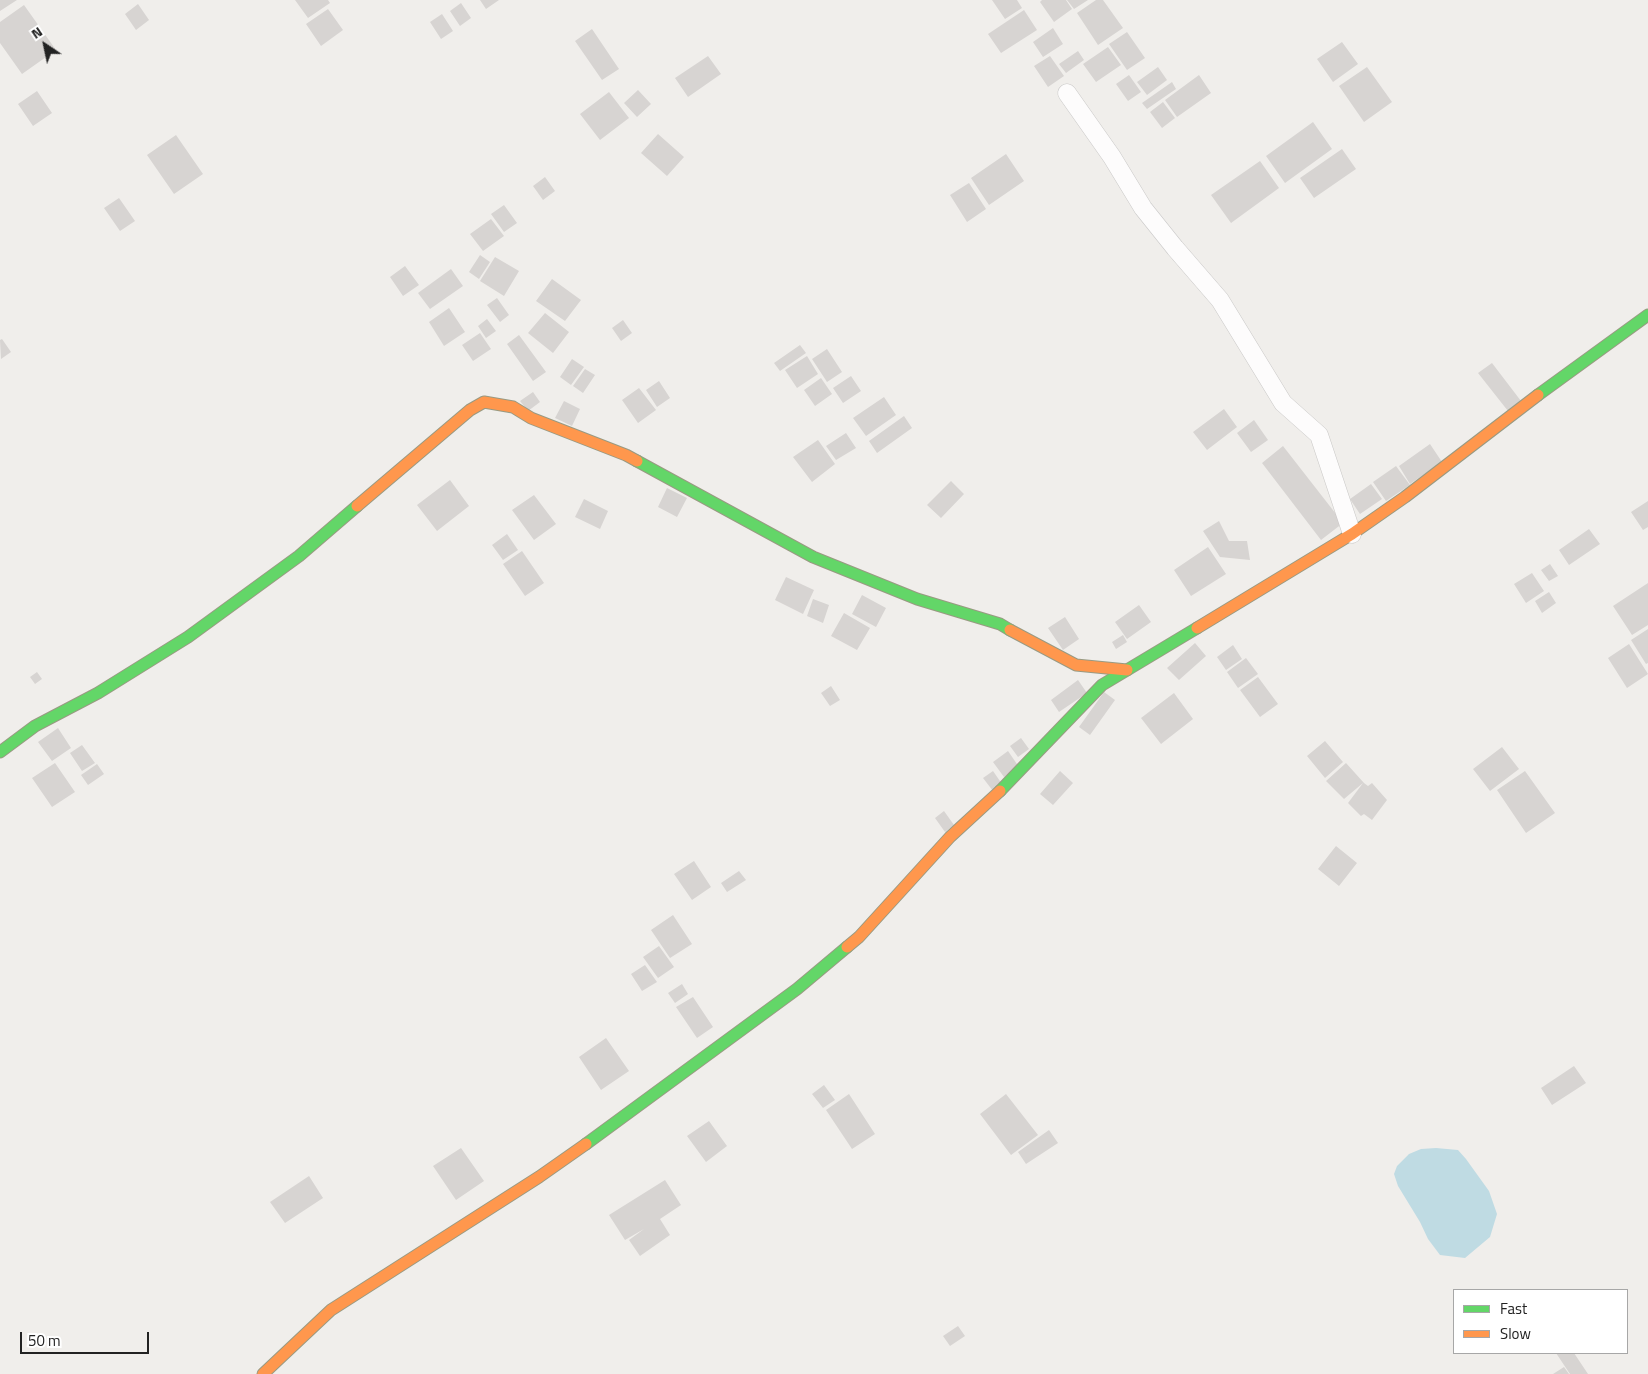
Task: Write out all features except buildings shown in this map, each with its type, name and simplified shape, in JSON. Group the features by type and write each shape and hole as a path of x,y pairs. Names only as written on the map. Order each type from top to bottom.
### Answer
{"street":[{"path":"1067,93 1112,156 1144,208 1175,248 1220,300 1283,403 1319,435 1352,534"},
{"path":"263,1374 330,1310 539,1177 797,989 859,937 950,837 1010,782 1102,685 1352,534 1405,497 1560,378 1648,315"},
{"path":"0,752 35,726 98,693 188,637 299,556 470,410 484,402 513,407 531,418 626,455 813,557 916,599 1000,624 1076,664 1127,670"}],"water":[{"path":"1421,1149 1458,1150 1489,1191 1497,1214 1490,1237 1465,1258 1440,1255 1428,1239 1398,1186 1394,1174 1397,1166 1409,1154"}],"traffic: fast":[{"path":"1538,395 1648,315"},
{"path":"637,461 813,557 917,599 1000,624 1010,630"},
{"path":"0,752 35,726 98,693 188,637 299,556 357,506"},
{"path":"1000,791 1102,685 1197,628"},
{"path":"586,1144 797,989 847,947"}],"traffic: slow":[{"path":"1197,628 1352,534 1405,497 1538,395"},
{"path":"357,506 470,410 484,402 513,407 531,418 637,461"},
{"path":"1010,630 1076,665 1127,670"},
{"path":"847,947 859,937 950,837 1000,791"},
{"path":"263,1374 331,1310 539,1177 586,1144"}]}
